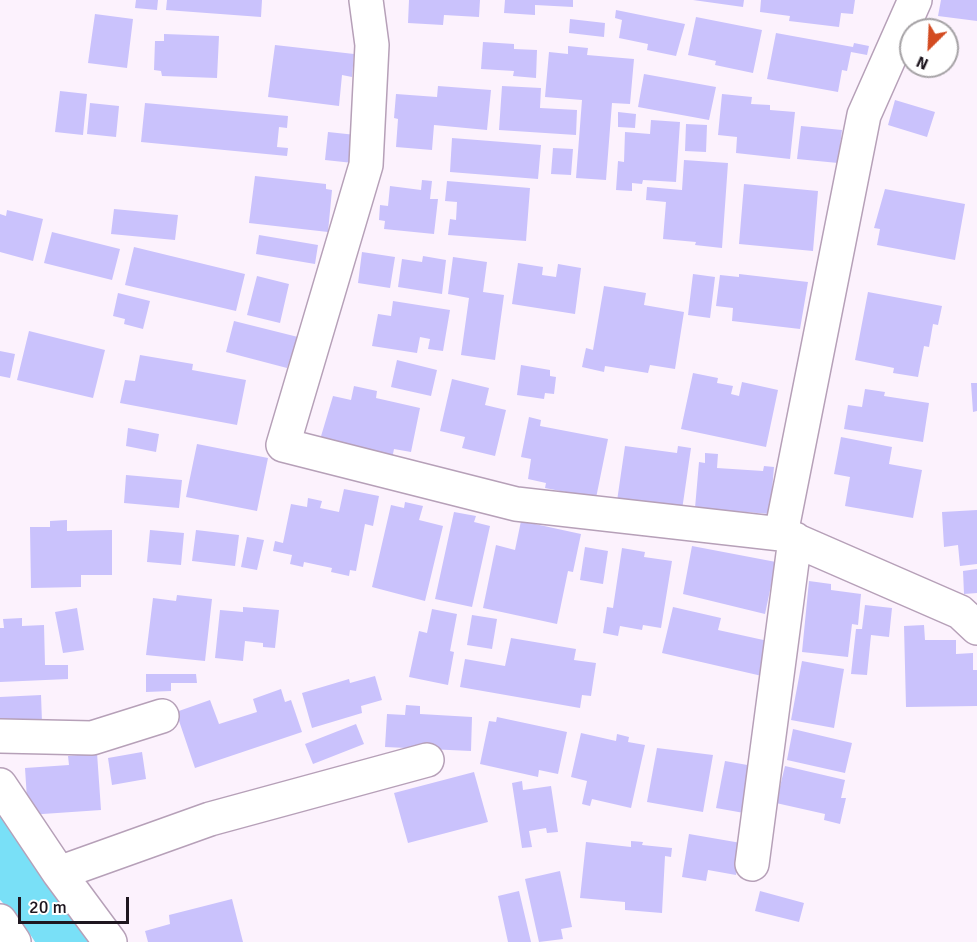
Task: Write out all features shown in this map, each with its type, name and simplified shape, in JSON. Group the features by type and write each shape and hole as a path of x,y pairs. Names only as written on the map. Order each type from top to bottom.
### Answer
{"street":[{"path":"366,0 372,45 366,165 283,445 516,504 788,536 960,612 977,628"},
{"path":"752,864 788,536 864,115 915,0"},
{"path":"0,736 92,738 162,716"},
{"path":"59,873 210,819 428,760"},
{"path":"0,786 59,873 110,942"},
{"path":"0,921 14,942"}],"building":[{"path":"136,0 158,0 157,10 135,8"},
{"path":"167,0 262,0 261,17 166,10"},
{"path":"409,0 480,0 479,17 444,15 443,25 408,23"},
{"path":"505,0 573,0 573,7 535,5 535,15 504,13"},
{"path":"693,0 744,0 743,7"},
{"path":"761,0 855,0 853,14 841,13 839,27 789,21 790,16 760,12"},
{"path":"941,0 977,0 977,21 938,16"},
{"path":"616,10 685,24 676,56 647,50 648,44 619,38 622,20 615,18"},
{"path":"95,14 133,19 127,68 88,63"},
{"path":"696,17 762,30 753,73 715,65 716,61 688,55"},
{"path":"570,19 605,23 604,37 569,33"},
{"path":"776,33 853,47 854,43 869,46 867,55 851,52 847,71 842,70 838,92 767,79"},
{"path":"164,34 219,36 217,78 162,76 161,71 154,70 155,41 164,41"},
{"path":"483,42 514,44 514,49 537,50 536,78 513,76 514,71 481,69"},
{"path":"275,45 354,54 352,77 342,75 339,106 268,97"},
{"path":"568,46 588,48 587,55 634,59 630,104 612,103 606,180 576,178 582,100 545,97 549,52 568,54"},
{"path":"644,74 716,87 709,120 638,107"},
{"path":"438,86 491,90 487,130 434,125 432,150 396,147 398,119 394,118 396,94 437,97"},
{"path":"502,86 541,88 540,108 577,110 576,135 499,130"},
{"path":"60,91 87,94 83,135 55,132"},
{"path":"722,94 752,97 751,104 770,105 770,110 795,112 790,159 736,153 737,137 718,135"},
{"path":"895,100 935,112 927,137 888,125"},
{"path":"90,103 119,106 116,137 87,134"},
{"path":"145,103 288,116 287,128 279,127 277,147 288,148 287,156 141,142"},
{"path":"618,112 636,114 635,128 618,127"},
{"path":"651,120 680,122 676,182 643,180 642,184 632,183 632,191 616,190 618,161 624,162 625,132 650,134"},
{"path":"686,124 707,125 706,152 685,151"},
{"path":"801,126 842,130 838,163 797,159"},
{"path":"328,132 356,135 353,163 325,160"},
{"path":"452,138 541,145 538,179 450,172"},
{"path":"553,148 573,149 571,175 551,174"},
{"path":"684,160 728,163 722,248 695,245 696,242 663,239 666,202 646,200 647,187 682,190"},
{"path":"255,176 326,184 326,189 332,190 328,232 249,223"},
{"path":"422,180 432,181 430,199 438,199 434,234 384,229 385,221 379,220 380,205 388,206 390,186 421,190"},
{"path":"447,181 530,188 526,241 448,235 450,219 456,220 457,202 445,201"},
{"path":"744,184 818,191 813,251 739,244"},
{"path":"885,189 965,204 955,260 877,245 880,229 874,228"},
{"path":"114,209 178,215 175,240 111,234"},
{"path":"7,210 43,219 33,261 0,252 0,214 6,216"},
{"path":"52,232 120,249 112,280 44,263"},
{"path":"259,235 318,245 315,264 256,254"},
{"path":"134,247 245,274 236,311 125,285"},
{"path":"362,252 395,257 390,288 358,283"},
{"path":"423,256 446,260 442,294 398,287 402,259 422,262"},
{"path":"453,257 487,262 483,292 504,295 495,360 461,355 469,298 448,294"},
{"path":"518,263 543,267 542,275 556,277 558,264 581,268 575,314 512,304"},
{"path":"693,274 715,277 710,318 688,315"},
{"path":"739,274 808,282 800,329 732,321 733,308 716,306 720,275 739,277"},
{"path":"257,276 289,284 280,323 247,315"},
{"path":"604,286 646,293 644,305 684,312 675,369 650,365 648,373 605,366 604,372 582,367 586,348 593,350"},
{"path":"868,292 942,306 938,325 933,324 929,347 924,346 918,377 893,373 894,368 855,360"},
{"path":"118,293 150,301 143,329 124,324 125,319 113,316"},
{"path":"393,301 450,310 443,351 428,349 430,339 420,337 417,353 372,346 378,314 391,316"},
{"path":"234,321 298,337 287,368 226,352"},
{"path":"29,331 105,350 93,398 17,380"},
{"path":"0,351 15,354 10,378 0,376"},
{"path":"140,355 193,364 192,370 246,380 237,425 120,403 125,380 135,381"},
{"path":"397,360 437,370 431,396 391,387"},
{"path":"521,365 550,370 550,376 556,377 554,394 545,393 544,399 517,395"},
{"path":"693,373 718,378 717,383 733,386 731,394 739,396 742,382 778,390 766,447 681,429"},
{"path":"452,379 489,388 485,405 506,410 495,456 462,448 465,437 440,431"},
{"path":"971,383 977,383 977,411 973,412"},
{"path":"354,386 377,391 376,398 420,408 411,452 394,449 392,459 319,443 333,396 351,400"},
{"path":"865,389 885,392 884,396 929,403 923,442 844,429 848,405 862,407"},
{"path":"529,417 541,420 540,426 608,439 596,498 545,488 546,483 528,479 531,459 521,457"},
{"path":"128,428 159,434 156,452 126,446"},
{"path":"841,437 892,447 889,464 922,470 913,518 845,506 850,477 834,474"},
{"path":"197,444 268,458 257,511 186,497"},
{"path":"625,446 677,453 678,446 691,448 682,510 617,501"},
{"path":"705,453 718,454 717,468 763,471 764,466 774,467 770,514 695,508 699,462 705,463"},
{"path":"126,475 182,480 179,508 124,503"},
{"path":"344,489 379,496 373,526 365,524 356,571 350,570 349,576 331,572 332,568 304,562 303,567 290,564 292,555 273,551 275,541 283,543 291,504 307,507 308,498 322,501 320,508 339,512"},
{"path":"405,502 423,506 419,520 443,526 425,601 372,587 391,505 404,508"},
{"path":"977,510 977,564 960,566 958,545 944,547 942,512"},
{"path":"454,512 476,516 474,522 490,526 472,607 435,599"},
{"path":"67,520 67,531 112,530 112,575 81,575 81,587 31,588 30,527 50,527 50,521"},
{"path":"521,521 581,534 573,572 568,571 557,624 483,608 496,545 515,550"},
{"path":"150,530 184,533 181,565 147,562"},
{"path":"196,530 239,535 235,566 192,561"},
{"path":"247,537 264,540 257,570 241,567"},
{"path":"692,546 776,562 765,614 683,594"},
{"path":"585,547 608,551 603,584 580,580"},
{"path":"622,548 645,552 644,557 672,561 661,628 643,625 642,630 620,626 618,636 603,633 607,607 613,608"},
{"path":"977,569 977,593 964,594 963,571"},
{"path":"809,581 831,584 831,590 861,594 858,625 852,624 848,657 802,652"},
{"path":"177,595 212,599 205,661 146,655 153,598 176,601"},
{"path":"865,605 892,608 889,637 871,635 867,675 851,674 856,629 862,629"},
{"path":"243,607 279,610 275,648 263,647 263,643 245,641 243,661 215,658 220,610 243,612"},
{"path":"673,607 721,618 718,630 768,641 762,676 662,653"},
{"path":"77,608 84,650 63,653 55,612"},
{"path":"432,609 457,614 450,651 454,652 448,685 409,677 419,631 427,633"},
{"path":"472,615 497,619 492,649 467,645"},
{"path":"22,618 22,626 44,625 45,665 68,665 68,679 0,682 0,628 4,628 3,619"},
{"path":"924,625 925,640 956,640 956,654 973,653 973,670 977,670 977,706 906,707 904,626"},
{"path":"511,638 576,649 574,660 596,663 591,696 582,695 580,708 460,687 465,659 505,666"},
{"path":"802,661 844,669 834,728 791,720"},
{"path":"146,674 196,674 197,683 171,683 171,691 146,692"},
{"path":"375,676 382,700 361,706 362,713 312,728 302,693 349,679 350,683"},
{"path":"281,689 285,702 291,700 302,732 195,768 176,712 210,700 219,724 257,712 253,699"},
{"path":"41,695 42,722 0,724 0,697"},
{"path":"406,705 420,706 420,714 472,717 471,751 385,747 387,714 405,715"},
{"path":"497,717 567,732 558,774 539,770 538,777 480,764 489,721 496,722"},
{"path":"356,724 364,744 313,764 305,744"},
{"path":"793,729 852,743 845,773 787,760"},
{"path":"581,733 616,741 617,734 629,737 628,742 645,745 631,808 592,799 590,806 582,804 587,781 571,777"},
{"path":"657,748 713,755 703,812 647,802"},
{"path":"142,752 146,779 112,785 108,758"},
{"path":"97,753 101,810 28,815 25,768 69,765 68,756"},
{"path":"725,761 753,766 744,813 716,808"},
{"path":"785,766 845,780 841,798 846,798 840,824 824,820 825,814 776,803"},
{"path":"474,772 488,822 408,843 394,793"},
{"path":"522,781 523,790 551,786 558,832 547,833 546,828 529,831 532,847 522,848 512,783"},
{"path":"689,834 741,843 736,875 708,870 706,881 682,877"},
{"path":"631,841 643,842 642,845 672,848 671,857 665,856 662,913 625,910 625,902 580,898 586,842 631,847"},
{"path":"560,871 572,927 561,929 563,939 539,942 525,879"},
{"path":"519,891 531,942 508,942 498,896"},
{"path":"760,891 804,903 799,922 755,911"},
{"path":"232,899 243,942 148,942 145,931 170,924 169,915"}],"waterway":[{"path":"0,849 54,909 76,942"}]}
